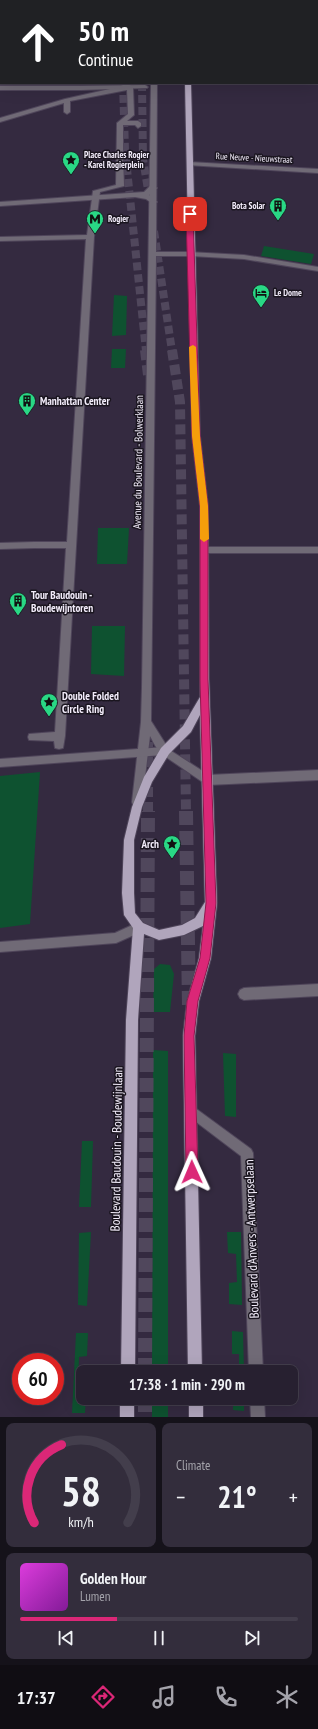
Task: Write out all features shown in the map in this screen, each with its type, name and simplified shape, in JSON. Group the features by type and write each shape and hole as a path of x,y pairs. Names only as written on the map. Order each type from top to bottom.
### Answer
{"main road":[{"path":"188,84 196,436 204,506 205,697 211,903 205,958 193,1001 189,1036 196,1365"},
{"path":"205,697 187,729 166,751 148,780 137,807 129,840 128,893 130,914 139,927 159,935 184,930 199,922 211,903"},
{"name":"Boulevard Baudouin - Boudewijnlaan","path":"128,1365 132,1020 139,927"},
{"path":"127,1405 127,1417"},
{"path":"196,1405 196,1417"}],"street":[{"path":"122,84 130,87"},
{"path":"153,202 152,147 154,85"},
{"path":"0,120 67,100 130,87"},
{"path":"120,123 131,115 130,87"},
{"path":"0,88 145,87"},
{"path":"67,100 67,112"},
{"path":"120,123 138,123 138,126"},
{"path":"33,737 59,741 90,237 97,191 120,186 120,123"},
{"path":"120,156 143,156"},
{"name":"Rue Neuve - Nieuwstraat","path":"189,164 261,166 318,172"},
{"path":"134,196 146,194 153,188"},
{"path":"0,204 134,196 146,196 151,198 153,202"},
{"name":"Avenue du Boulevard - Bolwerklaan","path":"137,807 146,722 153,202"},
{"path":"0,239 90,237"},
{"path":"152,254 239,256 318,269"},
{"path":"0,546 72,545"},
{"path":"205,550 318,550"},
{"path":"146,722 166,751 208,780 318,775"},
{"path":"0,763 143,751 166,751"},
{"path":"0,947 116,938 139,927"},
{"path":"244,994 318,990"},
{"name":"Boulevard d'Anvers - Antwerpselaan","path":"191,1111 247,1153 256,1365"},
{"path":"257,1405 258,1417"}],"green space":[{"path":"264,246 314,254 311,264 261,256"},
{"path":"114,295 127,296 126,335 112,336"},
{"path":"112,349 126,349 125,368 111,368"},
{"path":"98,528 129,528 127,564 97,564"},
{"path":"92,626 125,626 124,676 91,674"},
{"path":"40,772 30,924 0,928 0,776"},
{"path":"160,964 170,965 174,974 170,1012 153,1012 154,969"},
{"path":"153,1050 168,1051 168,1365 152,1365"},
{"path":"223,1053 236,1054 236,1117 225,1116"},
{"path":"82,1141 93,1141 91,1207 79,1207"},
{"path":"91,1232 87,1306 78,1305 79,1233"},
{"path":"227,1232 241,1232 242,1305 229,1304 229,1283 237,1282 236,1254 228,1253"},
{"path":"232,1331 243,1332 244,1365 239,1365 239,1354 232,1354"},
{"path":"76,1333 88,1333 87,1356 79,1357 79,1365 76,1365 76,1405 86,1405 85,1413 72,1413"},
{"path":"152,1405 168,1405 168,1417 152,1417"},
{"path":"233,1405 244,1405 244,1411 233,1410"}],"tunnel":[{"path":"123,84 125,150 146,351"},
{"path":"142,84 143,159 150,202"},
{"path":"154,231 172,351"},
{"path":"145,350 148,375"},
{"path":"172,350 180,402 186,812"},
{"path":"148,742 148,811"},
{"path":"145,1365 148,811"},
{"path":"186,811 189,1007"},
{"path":"145,1405 145,1417"}],"slow traffic":[{"path":"193,347 196,436 204,506 204,539"}],"place":[{"name":"Place Charles Rogier - Karel Rogierplein","path":"71,175"},
{"name":"Bota Solar","path":"278,221"},
{"name":"Rogier","path":"95,234"},
{"name":"Le Dome","path":"261,308"},
{"name":"Manhattan Center","path":"27,416"},
{"name":"Tour Baudouin - Boudewijntoren","path":"18,616"},
{"name":"Double Folded Circle Ring","path":"49,717"},
{"name":"Arch","path":"172,859"}],"route":[{"path":"190,214 190,276 196,436 204,506 204,679 211,903 205,958 193,1001 189,1036 192,1172"}]}
